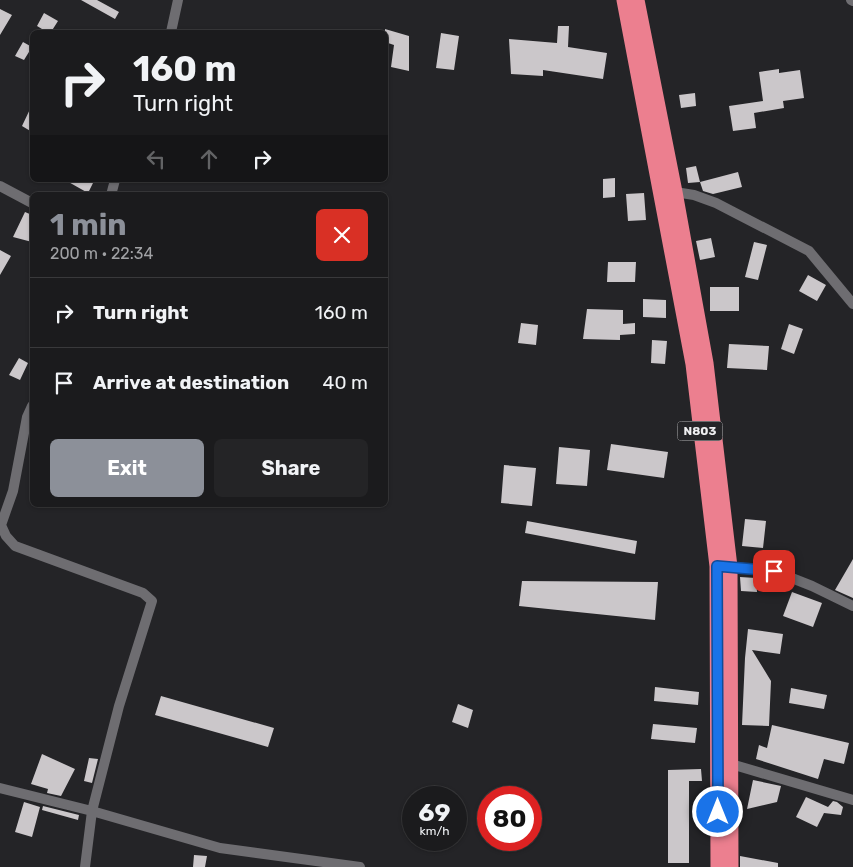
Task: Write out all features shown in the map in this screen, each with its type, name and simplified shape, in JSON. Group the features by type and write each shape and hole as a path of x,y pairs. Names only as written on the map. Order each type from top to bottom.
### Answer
{"highway":[{"name":"N803","path":"624,0 675,192 700,364 723,566 724,665 718,867"},
{"name":"N803","path":"637,0 647,86 700,364"},
{"name":"N803","path":"724,665 731,764 731,867"}],"street":[{"path":"171,30 178,0"},
{"path":"0,186 30,202"},
{"path":"675,192 694,195 716,203 809,251 853,304"},
{"path":"30,410 27,417 14,491 1,525 6,536 15,546 143,593 152,601 119,706 92,811 85,867"},
{"path":"723,566 774,571 812,586 853,606"},
{"path":"731,764 853,800"},
{"path":"0,788 92,811 220,848 360,867"}],"building":[{"path":"81,0 97,0 119,12 115,19"},
{"path":"0,9 12,15 0,35"},
{"path":"44,13 58,21 52,30 44,30 37,26"},
{"path":"558,26 569,26 568,47 607,53 603,79 543,70 543,76 511,74 509,39 557,43"},
{"path":"385,29 409,36 409,71 391,67 394,45 388,43 388,30"},
{"path":"441,33 459,36 454,70 436,68"},
{"path":"23,42 30,46 30,50 24,60 15,56"},
{"path":"779,69 779,73 800,70 804,98 783,101 784,108 754,113 756,128 733,131 729,106 763,101 759,72"},
{"path":"695,93 696,106 681,108 679,95"},
{"path":"30,109 30,131 22,126"},
{"path":"696,166 700,182 688,183 686,168"},
{"path":"738,172 742,187 713,194 703,191 700,182"},
{"path":"615,178 615,197 603,198 603,179"},
{"path":"69,182 93,183 88,192"},
{"path":"644,193 646,220 628,221 626,194"},
{"path":"25,212 30,214 30,241 13,237"},
{"path":"711,238 715,257 700,260 696,241"},
{"path":"754,242 767,245 758,280 745,277"},
{"path":"0,250 11,256 0,275"},
{"path":"608,262 636,262 635,282 607,282"},
{"path":"808,275 826,285 817,301 799,291"},
{"path":"710,287 739,287 739,311 710,311"},
{"path":"643,299 666,300 666,318 643,317"},
{"path":"587,309 623,310 623,324 635,323 635,334 620,335 620,340 583,339"},
{"path":"521,323 538,325 536,345 518,343"},
{"path":"789,324 803,329 794,354 781,349"},
{"path":"652,340 667,341 665,364 651,363"},
{"path":"729,344 769,346 767,370 727,368"},
{"path":"19,358 28,363 20,380 9,375"},
{"path":"611,444 668,452 664,478 607,470"},
{"path":"559,447 590,450 587,486 556,484"},
{"path":"504,465 536,468 532,506 501,503"},
{"path":"745,519 766,521 763,548 742,546"},
{"path":"527,521 637,541 635,554 525,533"},
{"path":"853,559 853,598 835,590"},
{"path":"740,577 756,578 757,592 741,591"},
{"path":"522,581 658,582 655,620 519,606"},
{"path":"792,592 822,603 813,627 783,616"},
{"path":"748,629 783,634 780,654 752,650 771,681 769,726 742,725"},
{"path":"655,687 699,692 698,705 654,701"},
{"path":"791,688 827,695 824,709 789,703"},
{"path":"161,696 274,728 268,747 155,715"},
{"path":"458,704 473,710 468,728 452,722"},
{"path":"653,724 697,728 695,743 651,739"},
{"path":"772,725 849,743 844,764 824,759 818,779 756,759 759,745 767,748"},
{"path":"42,754 75,769 61,796 47,793 48,789 31,784"},
{"path":"89,758 98,759 92,783 84,781"},
{"path":"701,769 702,781 689,781 689,863 668,863 668,770"},
{"path":"753,780 781,786 777,802 747,809"},
{"path":"806,797 828,807 833,801 837,802 843,807 841,815 824,813 817,827 796,817"},
{"path":"24,802 40,807 32,837 15,832"},
{"path":"43,806 79,815 78,820 42,810"},
{"path":"194,855 207,856 205,867 193,867"},
{"path":"740,856 778,863 778,867 740,867"}],"route":[{"path":"718,812 717,566 774,571"}]}
